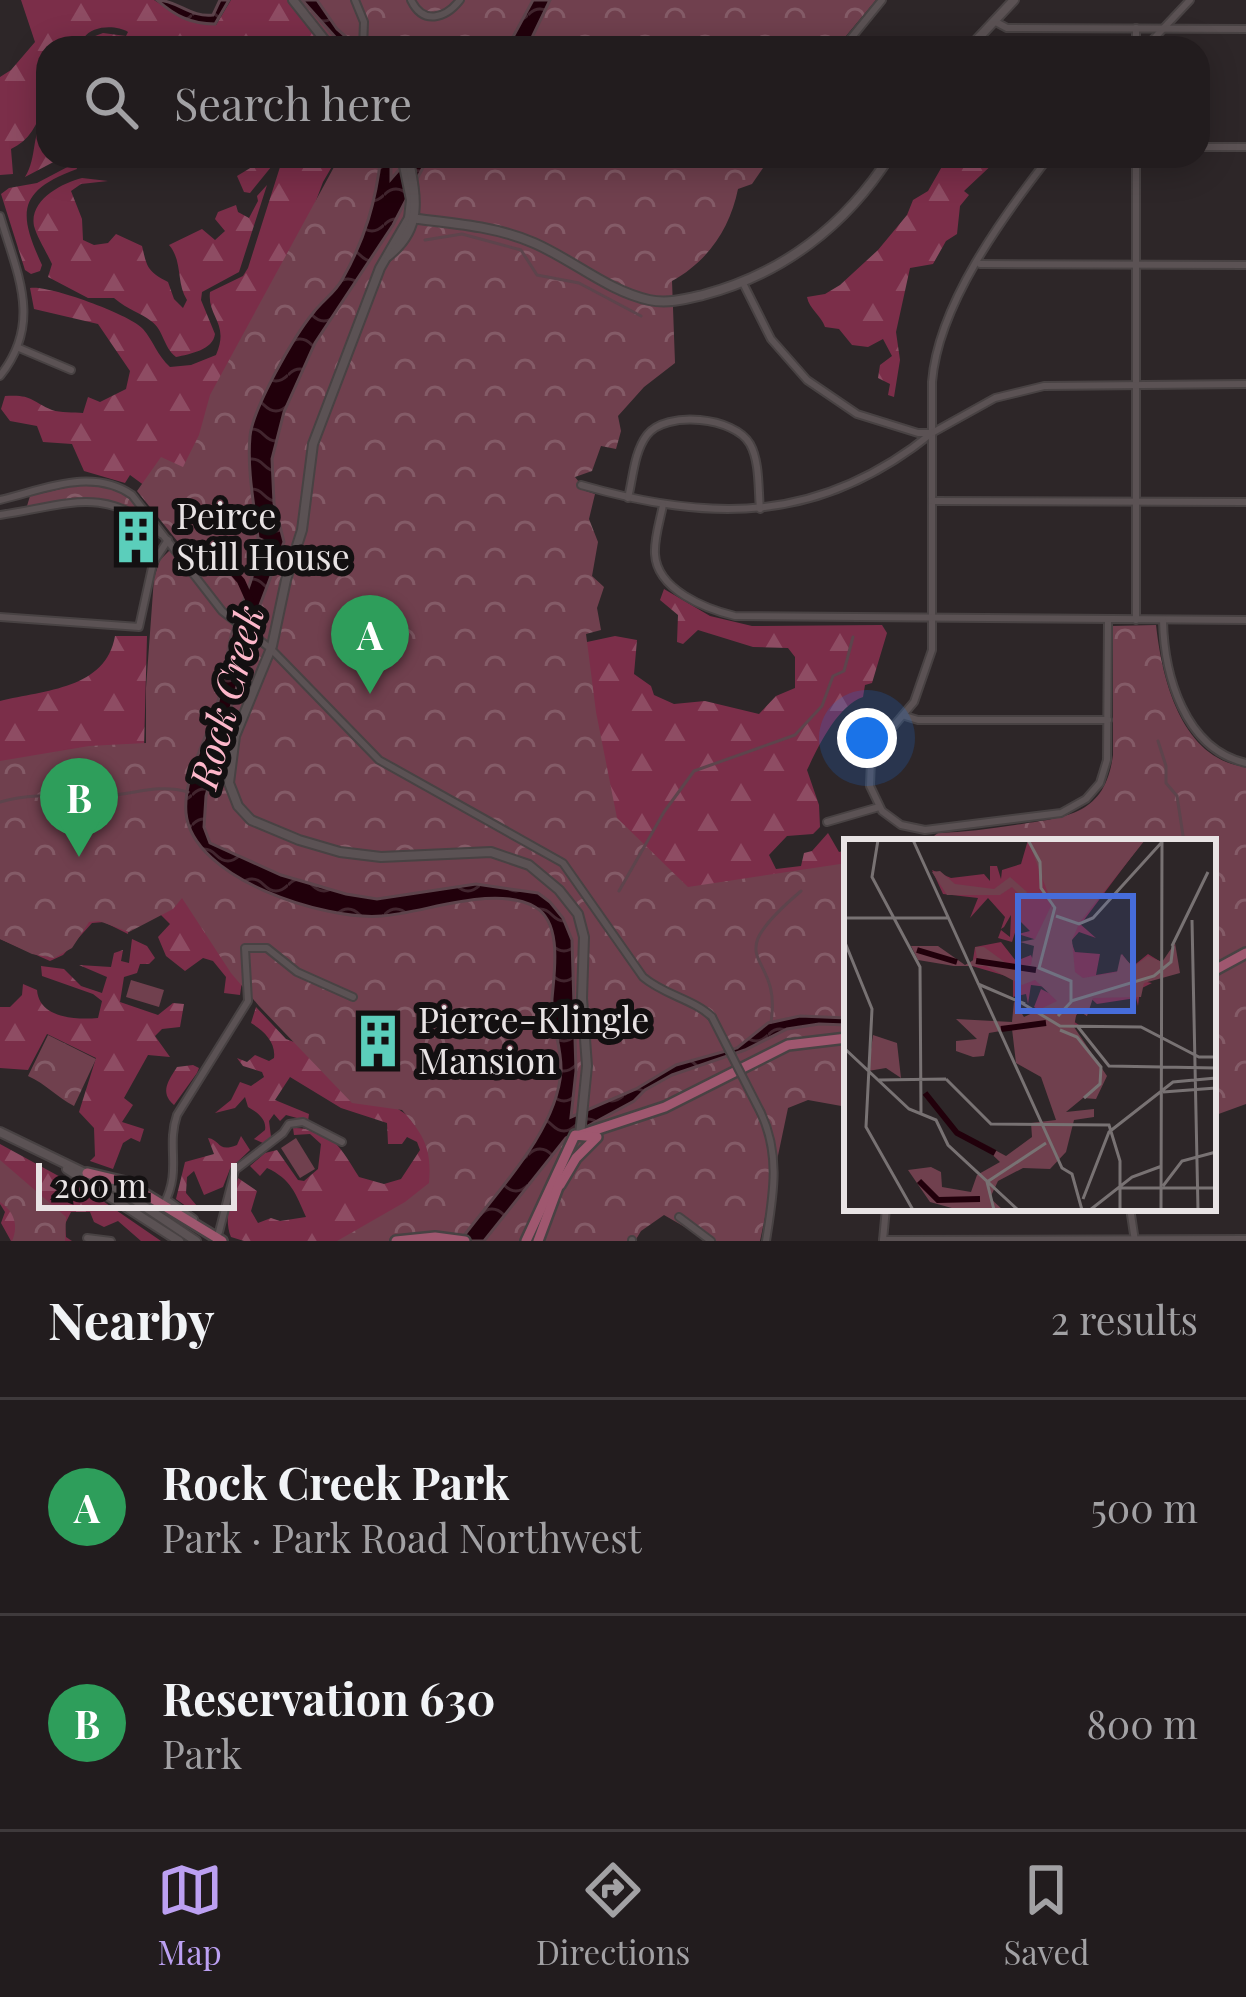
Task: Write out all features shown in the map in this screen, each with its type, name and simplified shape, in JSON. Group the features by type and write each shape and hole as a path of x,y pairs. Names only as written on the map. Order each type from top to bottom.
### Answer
{"main road":[{"path":"293,0 322,36"},
{"path":"980,36 1014,0"},
{"path":"407,168 413,218 406,238 387,257 311,450 302,530 230,757 230,787 242,811 264,828 340,852 404,857 491,852 524,862 547,878 574,908 584,933 587,1066 583,1107 538,1241"},
{"path":"413,218 518,237 650,300 677,301 743,283 786,260 827,231 856,203 881,168"},
{"path":"1216,969 1246,953"},
{"path":"578,1133 598,1134 679,1101 788,1046 844,1038"},
{"path":"0,1132 222,1238"},
{"path":"522,1241 578,1133"},
{"path":"557,1190 598,1134"},
{"path":"24,1144 87,1173 125,1183 196,1241"},
{"path":"160,1210 179,1241"},
{"path":"400,1241 465,1241"}],"street":[{"path":"355,0 364,22 363,36"},
{"path":"411,0 418,12 431,17 444,15 460,0"},
{"path":"853,36 882,0"},
{"path":"1156,36 1190,0"},
{"path":"994,20 1007,28 1246,28"},
{"path":"1136,28 1136,36"},
{"path":"1210,147 1246,147"},
{"path":"1041,168 978,264 938,350 933,376 933,619 928,670 905,716 871,759 869,781 879,807 901,825 926,830 1060,813 1078,806 1092,794 1107,765 1108,620"},
{"path":"1136,168 1136,620"},
{"path":"0,216 23,293 24,321 19,347 0,376"},
{"path":"978,264 1246,266"},
{"path":"743,283 771,339 814,386 868,418 932,433"},
{"path":"19,347 70,370"},
{"path":"581,484 663,506 760,509 843,489 982,404 1024,389 1058,384 1246,384"},
{"path":"628,498 639,449 649,432 668,422 698,422 728,427 748,441 760,509"},
{"path":"0,500 81,481 106,482 135,498 226,616 268,646 385,765 563,863 643,977 712,1017 771,1137 775,1168 766,1241"},
{"path":"20,496 23,512"},
{"path":"932,501 1246,502"},
{"path":"0,515 111,502 136,512 168,540"},
{"path":"663,506 655,548 658,566 677,589 708,607 760,619 1246,620"},
{"path":"0,617 139,626 153,563 168,540"},
{"path":"1163,620 1166,667 1185,712 1210,745 1246,763"},
{"path":"905,716 918,720 1108,720"},
{"path":"827,822 879,807"},
{"path":"160,1210 175,1176 172,1134 176,1117 248,1001 244,948 267,948 297,972 353,998"},
{"path":"222,1238 235,1170 289,1124 303,1122 342,1142"},
{"path":"886,1211 883,1241 1246,1239"},
{"path":"679,1217 711,1241"},
{"path":"87,1238 111,1241"}],"green space":[{"path":"21,0 154,0 182,18 216,25 231,0 288,0 316,36 126,36 128,32 111,27 86,36 36,36 36,124 11,149 13,174 0,175 0,77 35,42"},
{"path":"296,0 876,0 846,36 326,36"},
{"path":"36,142 36,168 42,168 25,177"},
{"path":"66,168 77,168 43,186 28,206 29,231 42,265 31,274 25,270 1,194"},
{"path":"250,168 270,168 250,193 244,192 237,176"},
{"path":"280,168 331,168 222,452 145,486 130,475 125,483 84,471 72,444 43,442 37,426 10,421 1,409 5,396 26,397 55,411 83,413 88,397 100,402 126,389 130,371 98,324 34,309 30,288 70,296 136,323 170,367 216,355 221,335 210,292 243,276"},
{"path":"333,168 763,168 752,184 738,189 723,231 706,254 672,281 675,363 618,416 621,431 616,449 601,446 592,471 575,477 595,494 589,519 598,542 592,576 604,587 597,608 601,630 586,634 617,818 688,887 844,863 844,1106 808,1100 788,1108 760,1241 709,1241 664,1215 635,1241 337,1241 429,1183 425,1143 402,1110 352,1103 231,973 182,898 173,909 129,932 89,922 72,948 54,958 0,939 0,761 89,746 146,743 154,578 160,560 178,542 137,491 161,457 183,467 199,435 210,395"},
{"path":"941,168 988,168 964,191 969,195 960,206 957,234 946,241 933,264 910,268 896,332 900,360 894,397 888,395 890,384 878,378 880,365 892,356 883,339 868,347 852,345 839,329 825,327 807,297 840,285 878,250 907,215 913,200 928,191"},
{"path":"82,178 108,181 81,184 71,191 82,219 83,240 94,245 108,243 116,234 142,246 149,268 168,282 183,308 187,300 169,245 202,229 215,240 225,231 215,219 218,212 236,205 249,218 267,185 239,272 202,292 215,334 205,348 176,357 147,318 114,298 88,298 48,277 52,264 34,226 37,208 57,189"},
{"path":"82,484 117,491 143,514 104,500 27,506 30,496"},
{"path":"664,589 710,616 752,626 882,625 887,633 872,683 837,718 807,770 819,805 820,827 813,834 787,836 769,855 776,869 801,866 804,853 828,833 839,852 844,851 844,1013 527,764 587,642 615,636 637,640 634,674 651,686 654,695 674,704 705,701 759,714 776,696 795,688 795,657 788,648 753,647 698,630 683,644 677,642 678,615 660,600"},
{"path":"1156,625 1170,692 1191,733 1224,761 1246,767 1246,1104 1216,1115 1216,839 930,839 938,833 1051,819 1092,802 1109,775 1113,755 1113,626"},
{"path":"115,636 147,636 144,748 475,1160 242,981 240,995 224,993 226,977 213,961 203,958 185,971 166,956 158,937 170,924 158,912 129,926 128,934 104,922 92,923 63,955 50,961 0,939 0,701 54,690 87,677 109,654"},
{"path":"132,939 147,946 155,958 124,977 120,1002 158,1015 173,1003 184,1004 180,1027 162,1029 155,1036 170,1057 148,1055 124,1098 133,1105 122,1122 144,1129 140,1142 131,1138 123,1143 113,1169 90,1161 95,1156 94,1128 79,1112 96,1058 47,1034 28,1070 0,1068 0,1007 10,1007 22,995 23,984 37,990 51,1012 98,1018 102,1001 42,976 41,966 64,969 81,986 102,993 107,977 79,965 111,967 114,953 123,950 121,961 129,963"},
{"path":"131,980 164,990 159,1007 126,997"},
{"path":"256,1007 286,1039 416,1121 350,1057 467,1164 350,1241 231,1237 228,1207 238,1178 257,1191 251,1211 258,1223 306,1217 282,1177 267,1168 260,1176 250,1166 277,1150 298,1180 304,1181 318,1169 321,1144 310,1134 294,1135 293,1128 327,1136 359,1177 384,1184 401,1179 420,1150 407,1137 402,1144 388,1144 387,1123 341,1108 290,1077 275,1100 309,1114 308,1121 286,1115 280,1121 274,1114 269,1121 271,1137 263,1143 254,1139 265,1130 264,1122 248,1107 245,1097 235,1108 215,1113 231,1100 240,1082 251,1086 264,1077 237,1058 247,1062 255,1055 269,1061 274,1058 268,1038 251,1023"},
{"path":"48,1035 96,1059 74,1106 28,1076"},
{"path":"177,1067 199,1068 197,1073 174,1105 166,1091 169,1081"},
{"path":"241,1136 250,1150 230,1169 223,1187 204,1195 194,1171 187,1177 186,1193 197,1206 190,1209 176,1199 185,1162 214,1154 208,1138 226,1148 237,1145"},
{"path":"296,1138 315,1169 300,1178 281,1148"},
{"path":"0,1144 97,1197 161,1241 141,1241 118,1221 104,1227 94,1222 90,1212 71,1212 65,1224 66,1237 72,1241 11,1241 1,1223 5,1212 0,1204"},
{"path":"0,1160 66,1217 65,1241 12,1241 14,1219 0,1202"}],"water":[{"path":"157,0 213,15 220,0 229,0 215,24 184,18"},
{"path":"302,0 317,0 345,36 334,36"},
{"path":"533,0 550,0 533,36 514,36"},
{"name":"Rock Creek","path":"379,168 391,168 391,179 401,168 423,168 393,225 315,343 284,412 272,459 274,503 284,542 260,605 206,796 204,827 210,843 281,875 346,894 377,899 476,884 538,893 550,902 572,940 576,1071 571,1117 636,1089 676,1065 737,1048 768,1023 800,1016 844,1018 844,1025 787,1029 745,1050 672,1075 566,1138 484,1241 460,1241 537,1139 557,1094 561,1071 552,1008 555,949 544,914 519,901 500,898 382,916 358,916 297,903 236,876 211,858 194,837 186,813 188,786 219,699 233,629 257,550 261,542 267,542 258,538 251,487 253,424 296,338 351,263"}],"waterway":[{"path":"425,240 462,234 521,250 537,275 579,283 641,316"},
{"name":"Rock Creek","path":"221,558 241,581 250,601"},
{"path":"619,891 664,812 694,771 795,735 822,706 833,676 844,671 853,637"},
{"path":"1158,741 1166,783 1177,796 1184,839"},
{"name":"Rock Creek","path":"0,802 156,789 188,792"},
{"path":"771,1022 772,998 756,946 775,915 801,891"}],"place":[{"name":"Peirce Still House","path":"136,537"},
{"name":"Rock Creek Park","path":"370,694"},
{"name":"Reservation 630","path":"79,857"},
{"name":"Pierce-Klingle Mansion","path":"378,1041"}]}
